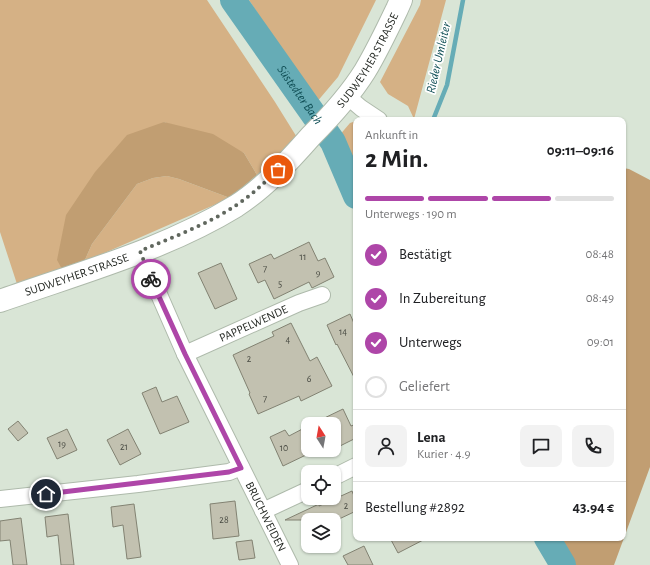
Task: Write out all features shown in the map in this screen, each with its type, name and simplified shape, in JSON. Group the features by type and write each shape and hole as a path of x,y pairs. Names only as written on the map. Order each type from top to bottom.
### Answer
{"street":[{"name":"SUDWEYHER STRASSE","path":"0,301 140,251 182,233 237,205 289,160 344,101 365,71 401,0"},
{"path":"344,101 361,108 374,117"},
{"name":"BRUCHWEIDEN","path":"140,251 185,354 290,565"},
{"name":"PAPPELWENDE","path":"185,354 299,302 322,295"},
{"path":"0,499 130,485 229,472 241,468"},
{"path":"341,474 353,468"},
{"path":"263,511 301,493"}],"shaded area":[{"path":"0,0 207,0 298,139 257,175 244,153 164,122 62,269 17,284 0,232"},
{"path":"249,0 376,0 338,77 316,103"},
{"path":"421,0 446,0 415,117 413,117 408,106 388,94 380,82 420,5"},
{"path":"164,122 213,134 244,153 257,175 230,198 167,176 153,178 137,184 92,244 84,262 62,269 57,260 66,215 95,172 127,135"},
{"path":"353,122 353,166 338,137 350,123"},
{"path":"626,168 650,180 650,467 626,532"},
{"path":"167,176 230,198 84,262 92,244 137,184 153,178"},
{"path":"558,541 623,541 614,565 572,565"}],"building":[{"path":"309,242 318,261 325,258 334,277 312,288 309,282 274,299 265,280 258,283 249,264 271,254 274,259"},
{"path":"221,263 237,299 215,309 198,273"},
{"path":"350,314 353,321 353,375 337,344 336,345 327,325"},
{"path":"291,323 310,361 317,357 332,386 301,401 299,396 258,414 233,355 274,336 272,332"},
{"path":"156,387 162,402 177,396 189,422 160,434 142,393"},
{"path":"343,409 351,426 353,425 353,440 341,446 341,417 326,417"},
{"path":"18,421 28,433 18,441 8,429"},
{"path":"67,429 77,450 57,459 47,438"},
{"path":"128,429 141,454 120,465 107,440"},
{"path":"285,430 289,436 301,430 302,457 283,466 270,437"},
{"path":"352,491 353,494 353,512 341,518 341,513 301,513 301,520 285,520 317,505 341,505 341,496"},
{"path":"235,501 239,536 213,539 210,504"},
{"path":"134,504 141,557 127,559 123,525 113,527 111,507"},
{"path":"68,514 74,565 61,565 58,535 47,537 45,517"},
{"path":"21,518 27,565 13,565 10,540 0,541 0,521"},
{"path":"252,540 255,558 239,560 236,542"},
{"path":"392,541 421,541 398,553"},
{"path":"364,546 373,565 348,565 343,556"}],"waterway":[{"name":"Süstedter Bach","path":"233,0 333,142 353,189"},
{"name":"Rieder Umleiter","path":"434,117 447,85 463,0"},
{"name":"Süstedter Bach","path":"549,541 563,565"}],"way so far":[{"path":"151,279 140,251 182,233 237,205 278,170"}],"route":[{"path":"46,494 229,472 241,468 185,354 151,279"}]}
